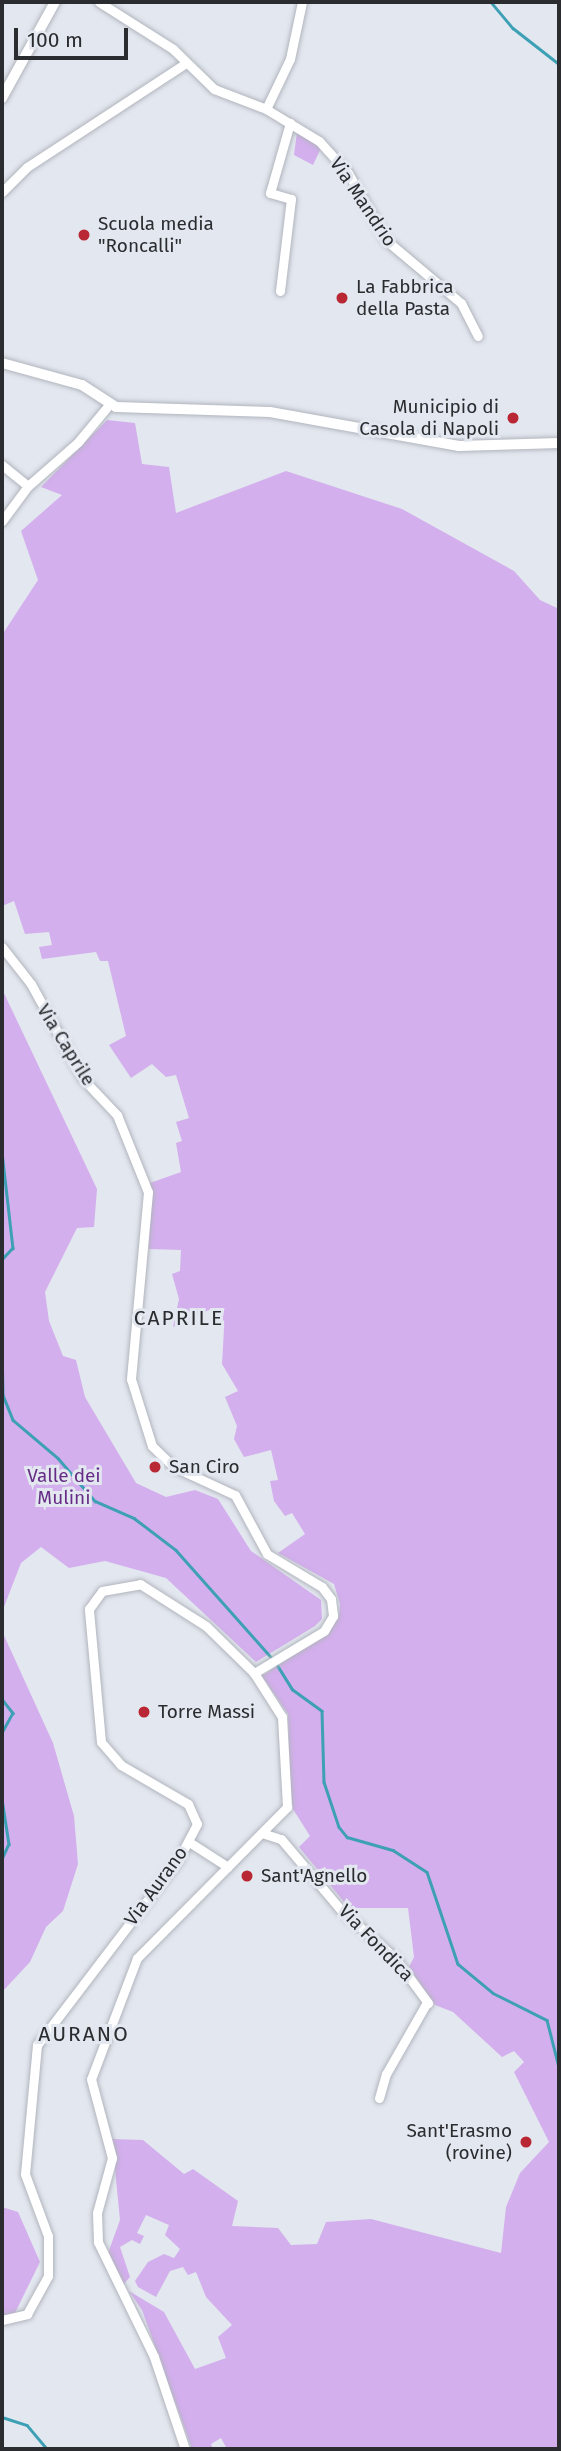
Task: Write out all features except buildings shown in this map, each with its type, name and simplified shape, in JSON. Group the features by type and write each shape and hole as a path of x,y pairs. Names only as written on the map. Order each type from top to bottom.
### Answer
{"street":[{"path":"2,98 55,2"},
{"name":"Via Mandrio","path":"99,2 173,49 214,89 266,109 319,141 348,173 387,241 461,303 478,336"},
{"path":"266,109 290,59 302,2"},
{"path":"2,192 27,167 186,64"},
{"path":"280,291 291,199 270,192 290,123"},
{"path":"2,363 82,385 108,406 199,414 270,412 459,446 559,443"},
{"path":"2,522 28,486 78,442 108,406"},
{"path":"2,465 28,486"},
{"name":"Via Caprile","path":"2,947 31,984 83,1079 117,1115 148,1192 131,1380 146,1435 174,1467 235,1495 267,1555 322,1587 333,1616 316,1636 254,1673"},
{"name":"Via Aurano","path":"5,2320 27,2314 48,2276 48,2236 25,2174 37,2045 189,1842 197,1824 195,1809 121,1765 101,1742 89,1609 102,1591 122,1583 154,1589 206,1626 254,1673"},
{"path":"185,2449 146,2339 98,2242 97,2213 112,2158 91,2073 137,1958 287,1807 282,1717 254,1673"},
{"name":"Via Fondica","path":"262,1833 281,1839 341,1910 395,1958 428,2003 387,2074 379,2098"},
{"path":"189,1842 229,1867"}],"green space":[{"path":"297,132 321,148 313,165 294,155"},
{"path":"107,420 135,423 142,464 169,467 176,513 286,471 402,509 514,571 540,600 559,609 559,2449 227,2449 221,2438 211,2444 213,2449 192,2449 142,2310 129,2291 164,2312 195,2369 226,2358 218,2337 232,2325 206,2297 196,2272 188,2275 183,2267 170,2271 156,2297 138,2287 135,2281 148,2262 164,2254 174,2258 180,2249 165,2235 169,2225 146,2215 137,2233 144,2236 140,2244 132,2240 120,2247 130,2277 122,2286 107,2256 120,2220 112,2139 143,2140 184,2174 193,2169 238,2201 232,2226 278,2228 291,2245 317,2244 326,2222 371,2219 501,2253 506,2207 520,2173 549,2142 514,2072 524,2062 514,2051 502,2057 453,2012 435,2005 409,1967 414,1957 408,1908 349,1908 299,1847 310,1836 291,1806 288,1714 262,1676 326,1634 339,1617 340,1604 334,1584 278,1553 305,1534 292,1513 285,1516 274,1501 270,1481 278,1480 271,1450 244,1457 234,1439 237,1426 225,1397 238,1391 222,1364 224,1329 213,1308 173,1327 179,1299 172,1274 180,1271 181,1250 149,1249 150,1183 181,1172 176,1143 182,1141 176,1122 189,1118 176,1075 166,1077 152,1064 131,1078 109,1045 126,1036 108,961 100,961 96,952 42,959 39,947 52,945 49,932 25,934 14,901 2,906 2,635 38,580 21,531 62,495 41,487"},
{"name":"Valle dei Mulini","path":"2,989 97,1189 94,1227 77,1228 45,1292 49,1321 63,1356 76,1360 85,1397 136,1483 166,1497 195,1490 218,1499 251,1551 321,1600 322,1619 315,1626 256,1662 166,1578 105,1561 69,1568 41,1547 21,1563 2,1612"},
{"path":"2,1631 53,1743 74,1816 78,1864 63,1911 46,1927 30,1962 2,1992"},
{"path":"2,2207 18,2212 40,2262 14,2315 2,2315"}],"waterway":[{"path":"491,2 513,28 559,64"},
{"path":"2,1152 13,1248 2,1260"},
{"path":"2,1346 3,1395 13,1420 58,1458 95,1501 134,1518 176,1550 272,1658"},
{"path":"276,1663 292,1689 322,1711 324,1782 339,1827 347,1837 393,1850 427,1872 458,1964 493,1993 547,2020 559,2067"},
{"path":"2,1699 13,1713 2,1733"},
{"path":"2,1799 9,1844 2,1859"},
{"path":"559,2124 559,2131"},
{"path":"559,2164 559,2183"},
{"path":"2,2417 27,2425 47,2449"}],"place":[{"name":"Scuola media \"Roncalli\"","path":"84,235"},
{"name":"La Fabbrica della Pasta","path":"342,298"},
{"name":"Municipio di Casola di Napoli","path":"513,418"},
{"name":"San Ciro","path":"155,1467"},
{"name":"Torre Massi","path":"144,1712"},
{"name":"Sant'Agnello","path":"247,1876"},
{"name":"Sant'Erasmo (rovine)","path":"526,2142"}],"district":[{"name":"CAPRILE","path":"179,1318"},
{"name":"AURANO","path":"84,2034"}]}
